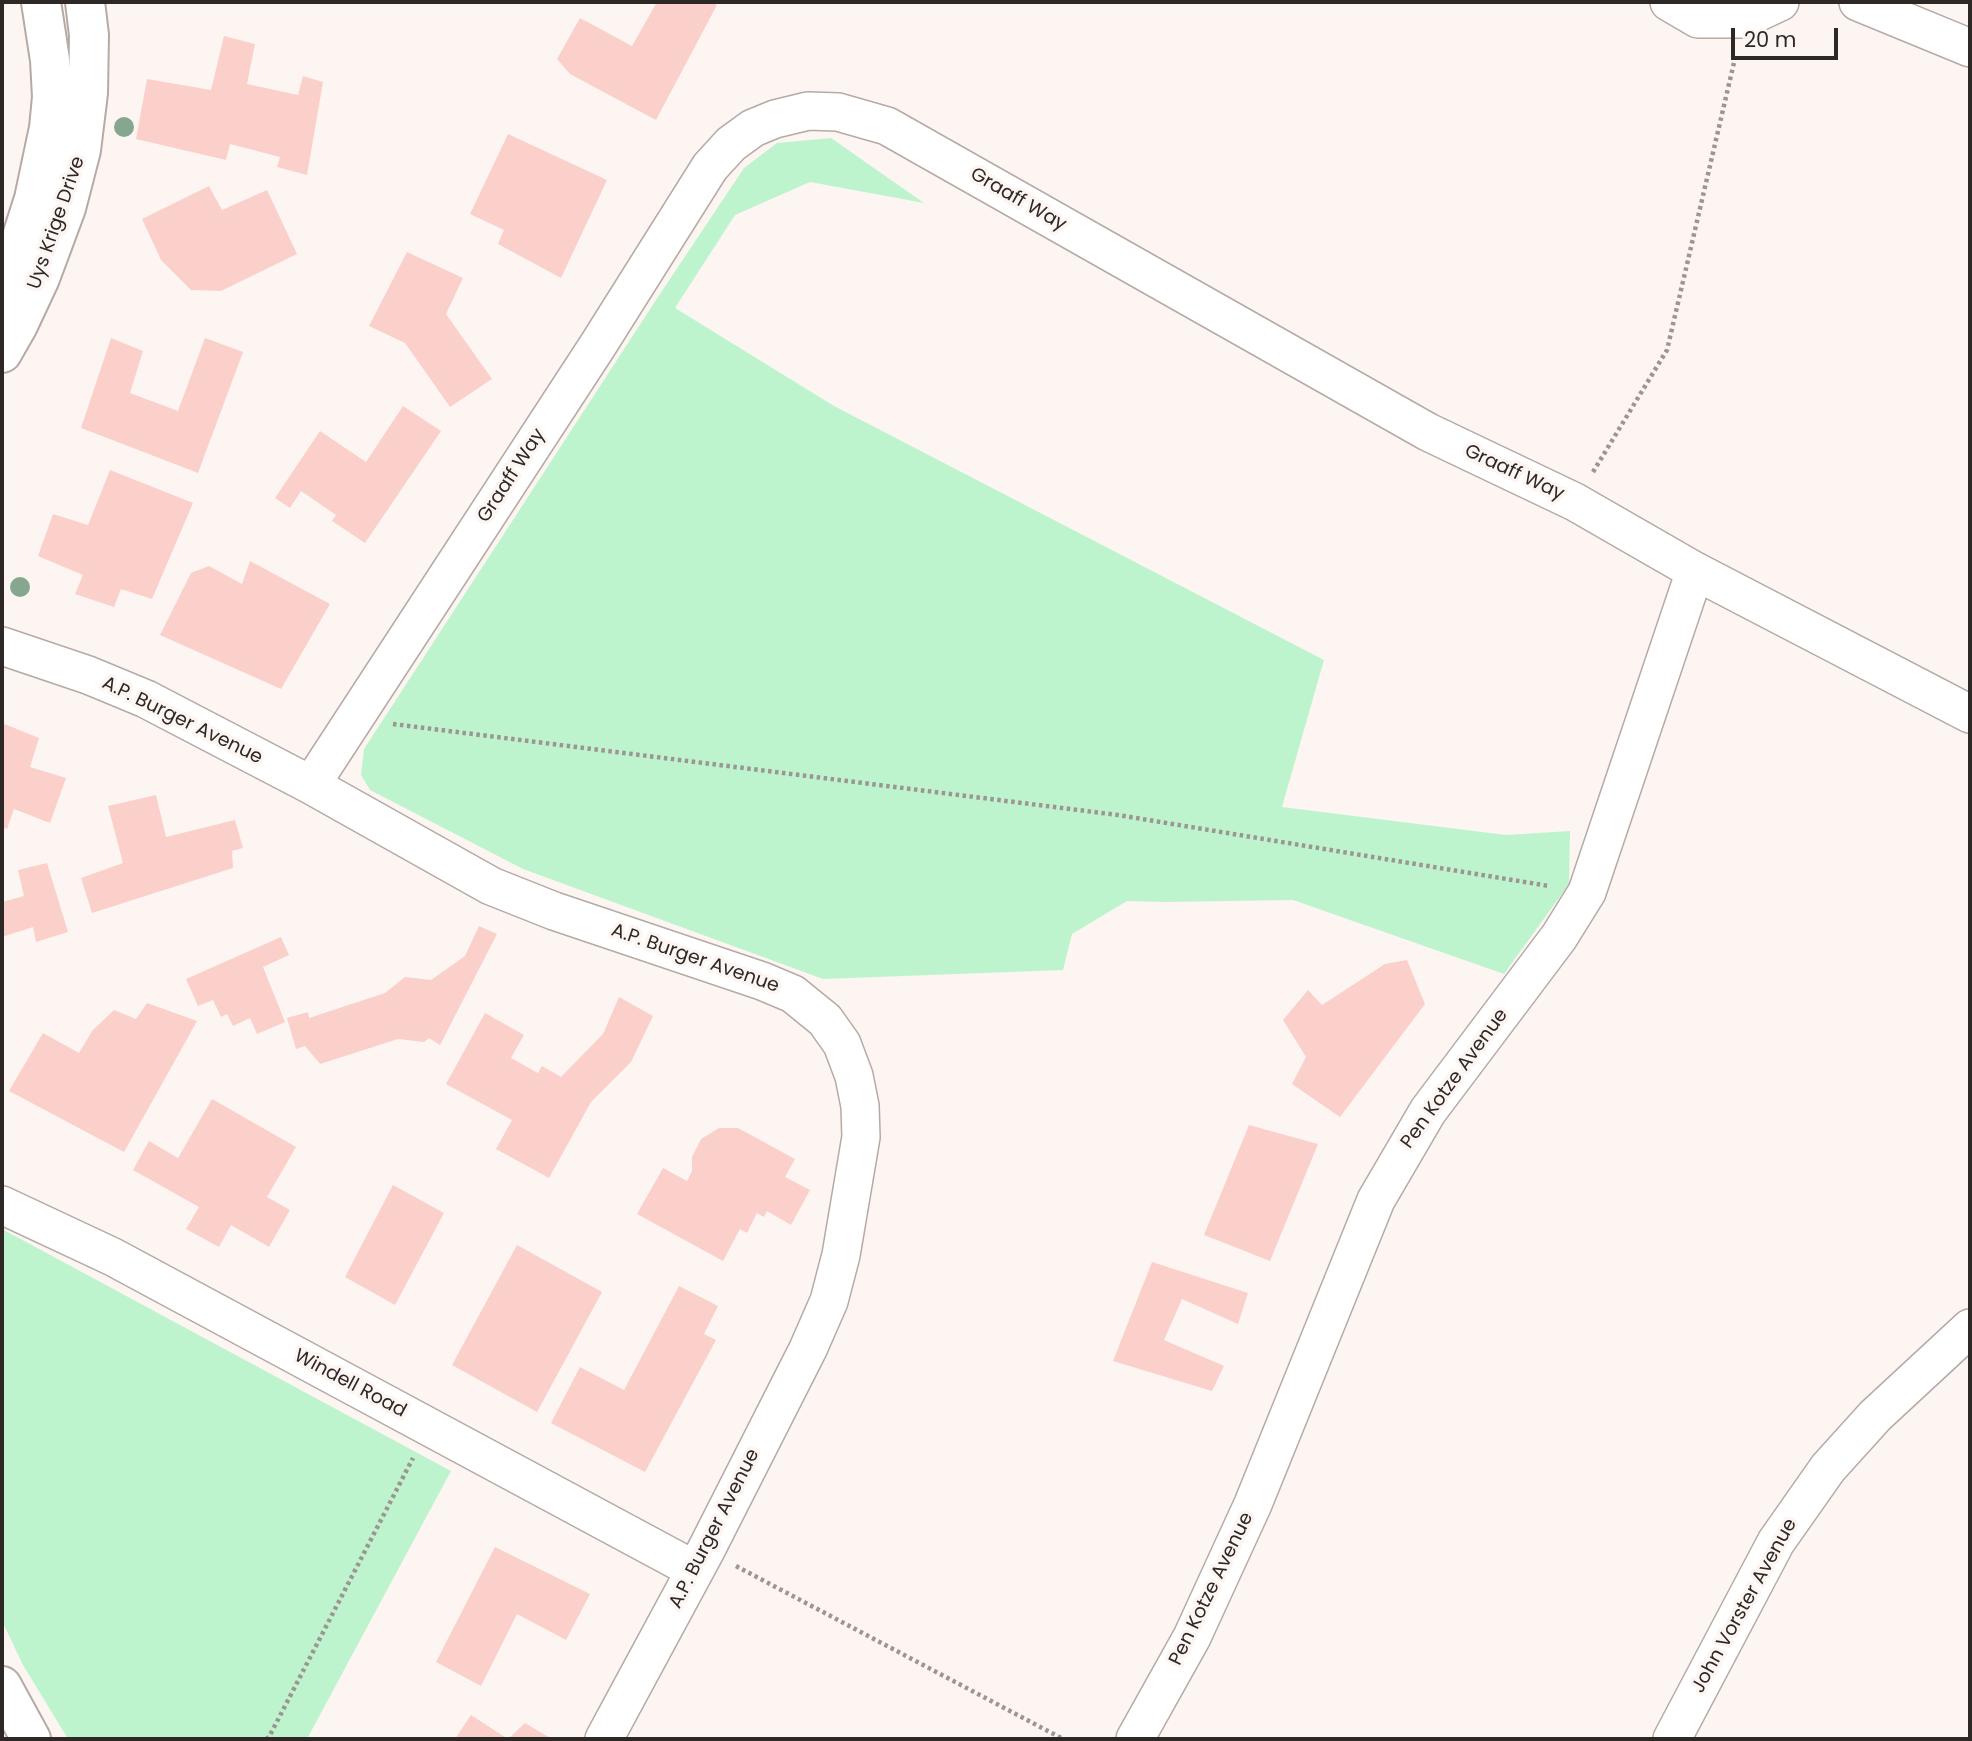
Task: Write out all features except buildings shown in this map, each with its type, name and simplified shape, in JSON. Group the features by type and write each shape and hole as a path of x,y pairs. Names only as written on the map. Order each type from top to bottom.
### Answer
{"street":[{"name":"Uys Krige Drive","path":"2,299 34,199 49,128 52,97 50,60 41,2"},
{"name":"Uys Krige Drive","path":"2,353 40,278 66,208 81,150 88,93 89,35 85,2"},
{"path":"1669,2 1698,19 1744,19 1780,2"},
{"path":"1858,2 1970,48"},
{"name":"Graaff Way","path":"311,785 598,345 710,167 731,144 752,128 808,111 838,112 887,126 1428,432 1575,502 1695,571 1970,714"},
{"name":"Pen Kotze Avenue","path":"1135,1739 1192,1637 1253,1504 1376,1200 1428,1111 1559,937 1587,892 1695,571"},
{"name":"A.P. Burger Avenue","path":"2,646 88,675 146,699 311,785 491,886 554,911 762,981 793,994 825,1020 842,1044 854,1076 861,1137 841,1255 829,1301 808,1349 701,1560 604,1739"},
{"name":"Windell Road","path":"2,1205 113,1257 429,1427 701,1560"},
{"name":"John Vorster Avenue","path":"1672,1739 1776,1542 1828,1468 1874,1416 1970,1328"},
{"path":"2,1686 32,1739"}],"path":[{"path":"1575,502 1667,350 1744,19"},
{"path":"354,719 1118,815 1587,892"},
{"path":"266,1739 429,1427"},
{"path":"701,1560 1063,1739"}],"green space":[{"path":"831,138 924,203 810,182 735,215 675,308 834,406 1324,660 1282,807 1506,835 1570,831 1569,884 1504,974 1293,900 1127,901 1072,934 1063,970 823,979 523,869 370,790 361,775 364,749 744,168 777,143"},
{"path":"2,1229 451,1471 307,1739 68,1739 23,1665 2,1621"}]}
